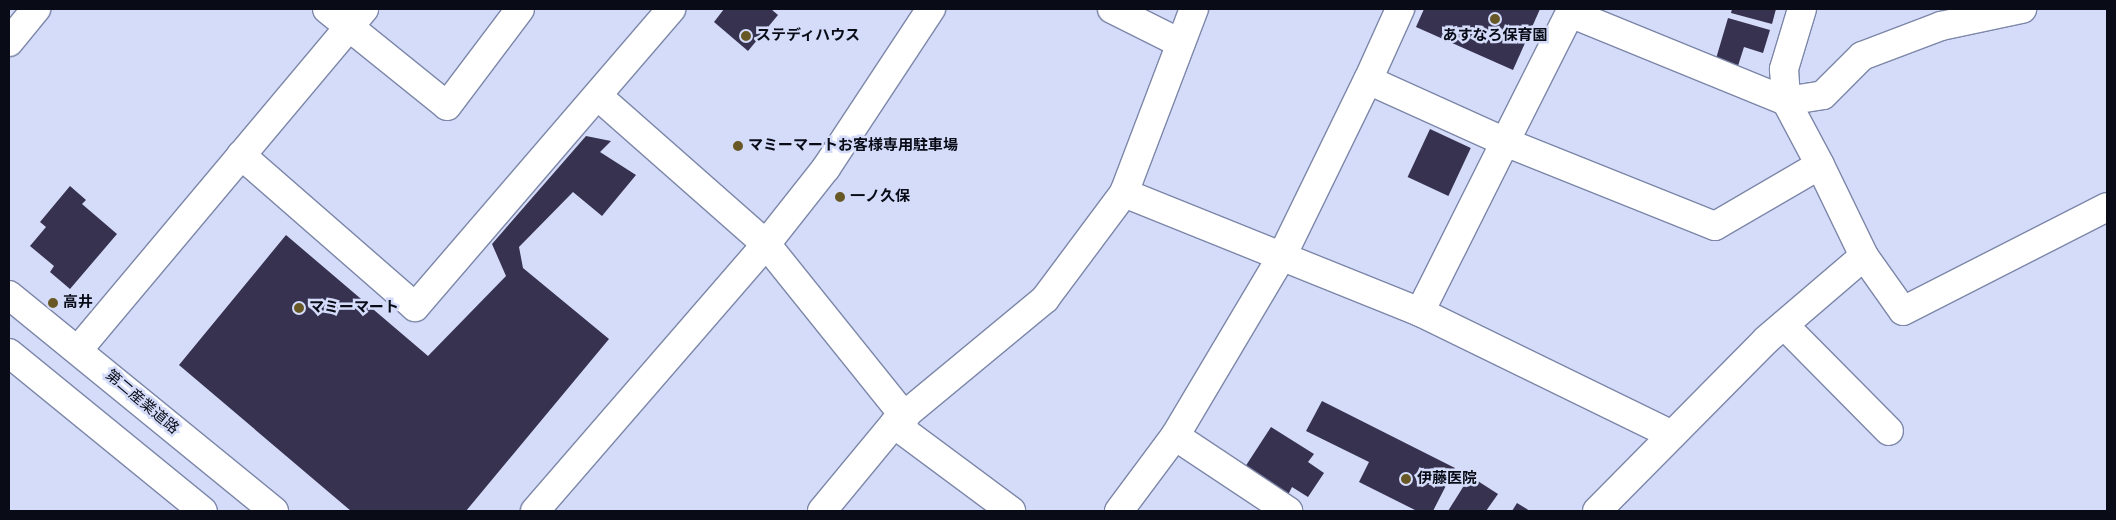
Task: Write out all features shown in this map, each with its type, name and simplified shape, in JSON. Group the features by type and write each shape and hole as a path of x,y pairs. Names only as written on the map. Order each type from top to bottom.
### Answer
{"street":[{"path":"327,9 357,18 447,106 520,9"},
{"path":"242,155 415,308 599,97 672,9"},
{"path":"535,511 766,244 826,168 931,9"},
{"path":"1112,9 1180,43"},
{"path":"822,511 899,421 1045,299 1124,193 1194,9"},
{"path":"1119,511 1175,436 1282,256 1368,80 1400,9"},
{"path":"1802,9 1784,69 1786,102 1820,165 1864,256 1903,311 2107,207"},
{"path":"1420,312 1571,11 1786,102 1823,96 1862,56 1942,26 2022,9"},
{"path":"9,42 30,11"},
{"path":"78,350 357,18"},
{"path":"1368,80 1505,142 1715,226 1820,165"},
{"path":"599,97 766,244 899,421 1011,511"},
{"path":"1124,193 1420,312 1672,435"},
{"path":"1597,511 1784,325 1864,256"},
{"name":"第二産業道路","path":"9,295 274,511"},
{"path":"1784,325 1889,431"},
{"path":"9,353 203,511"},
{"path":"1175,436 1288,511"}],"building":[{"name":"ステディハウス","path":"724,9 771,9 778,15 748,51 714,22"},
{"path":"1424,9 1540,9 1513,70 1416,27"},
{"path":"1732,9 1776,9 1772,24 1731,13"},
{"path":"1728,18 1770,30 1763,53 1744,47 1737,69 1715,62"},
{"path":"1430,129 1471,148 1448,196 1408,177"},
{"name":"マミーマート","path":"586,136 611,141 600,152 636,175 602,216 573,192 519,247 523,268 609,339 466,511 351,511 179,365 286,235 428,356 506,276 492,244"},
{"path":"70,186 86,200 82,204 117,234 70,289 50,272 54,266 30,246 46,227 40,222"},
{"path":"1322,401 1455,468 1433,511 1417,511 1359,482 1369,462 1306,431"},
{"path":"1271,427 1314,454 1308,462 1324,473 1308,497 1292,487 1288,495 1245,467"},
{"path":"1470,476 1498,494 1486,511 1448,511"},
{"path":"1517,503 1530,511 1512,511"}],"place":[{"name":"あすなろ保育園","path":"1495,19"},
{"name":"ステディハウス","path":"746,36"},
{"name":"マミーマートお客様専用駐車場","path":"738,146"},
{"name":"一ノ久保","path":"840,197"},
{"name":"高井","path":"53,303"},
{"name":"マミーマート","path":"299,308"},
{"name":"伊藤医院","path":"1406,479"}]}
